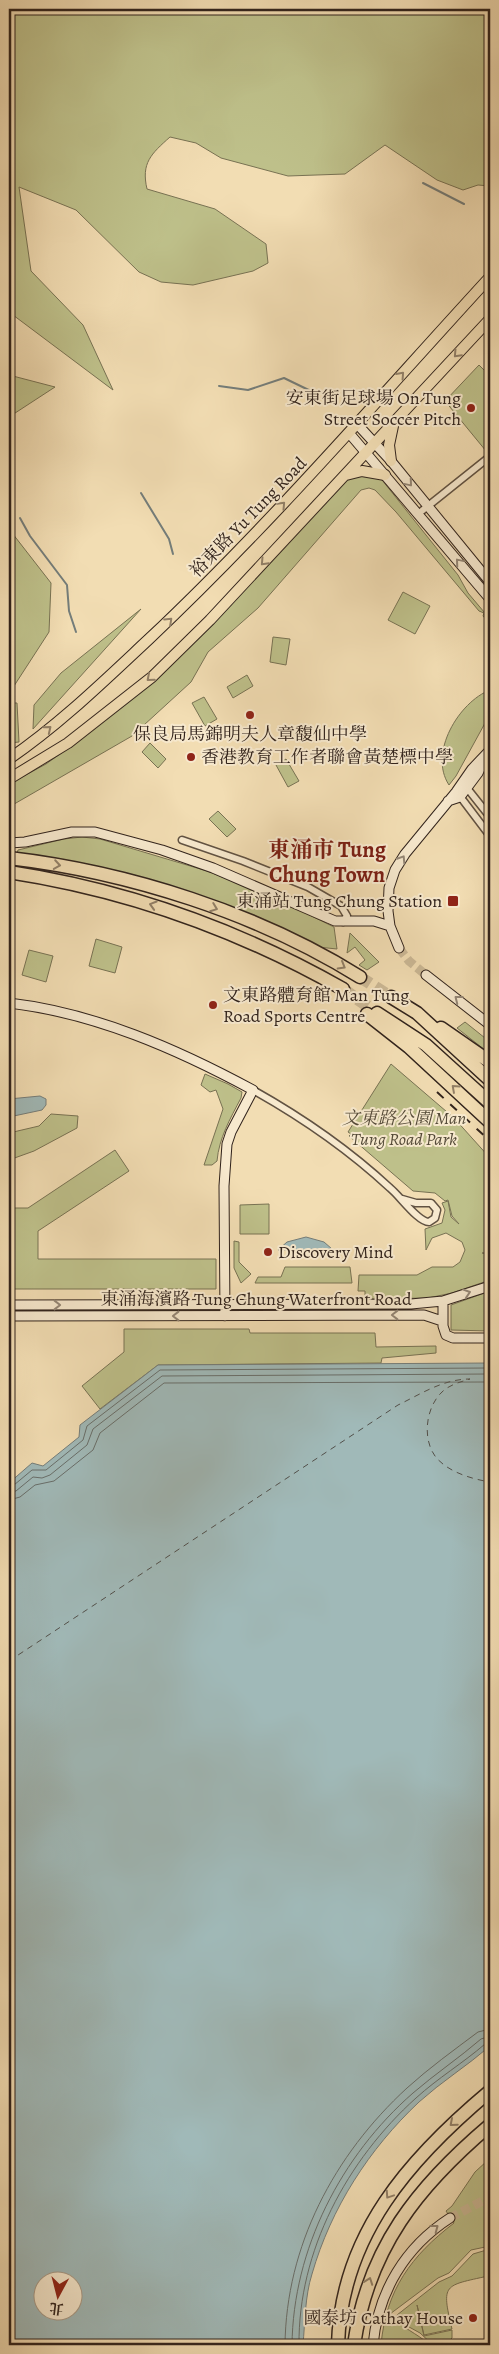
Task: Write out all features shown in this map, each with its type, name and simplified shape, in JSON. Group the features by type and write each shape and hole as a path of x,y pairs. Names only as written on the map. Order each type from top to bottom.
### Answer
{"highway":[{"path":"9,858 101,874 169,892 251,923 339,964 360,977"},
{"path":"9,872 73,884 158,907 246,940 313,973 341,991"},
{"path":"391,997 475,1049 490,1062"},
{"path":"490,1103 426,1045 370,1012 490,1122"},
{"path":"417,1013 490,1080"},
{"path":"338,2345 347,2284 361,2244 379,2210 395,2185 419,2156 490,2091"},
{"path":"354,2345 359,2315 368,2284 380,2255 398,2222 427,2184 490,2124"}],"main road":[{"name":"裕東路 Yu Tung Road","path":"9,759 92,693 184,606 350,433 490,277"},
{"path":"9,779 68,743 152,677 210,620 490,319"},
{"path":"357,424 391,461 490,582"},
{"path":"391,461 389,445 393,425"},
{"path":"350,433 490,600"},
{"path":"345,475 362,471 385,474"},
{"path":"399,948 390,926 388,904 391,882 400,860 447,801 467,788 478,773 489,752"},
{"path":"458,794 472,769 489,752"},
{"path":"9,843 25,842 72,832 95,832 162,850 213,868 284,897 322,917 343,922 381,922 390,926"},
{"path":"361,921 379,916 388,904"},
{"path":"426,975 490,1024"},
{"path":"9,1003 77,1017 149,1040 202,1063 253,1090 231,1132 227,1144 224,1186 225,1316"},
{"name":"東涌海濱路 Tung Chung Waterfront Road","path":"9,1305 411,1304 443,1301 490,1286"},
{"path":"443,1301 442,1321 444,1333 450,1337 490,1338"},
{"name":"東涌海濱路 Tung Chung Waterfront Road","path":"9,1316 424,1314 442,1321"},
{"path":"373,2345 380,2309 398,2268 420,2241 450,2218"}],"street":[{"path":"418,514 488,458"},
{"path":"467,788 490,817"},
{"path":"458,794 490,836"},
{"path":"182,840 243,861 308,887 341,906 347,916 343,922"},
{"path":"253,1090 337,1142 402,1198 421,1220 429,1222 435,1218 437,1210 431,1203 416,1203 402,1198"}],"green space":[{"path":"9,9 490,9 490,186 478,185 463,190 437,180 385,145 345,174 288,176 221,158 196,143 170,137 149,160 145,172 147,189 215,209 266,244 268,263 253,271 193,285 161,282 139,272 76,210 19,187 31,271 83,325 113,390 9,312"},
{"name":"安東街足球場 On Tung Street Soccer Pitch","path":"479,365 490,376 490,447 486,451 445,401"},
{"path":"9,375 55,387 9,417"},
{"path":"353,473 377,476 382,480 458,575 468,593 490,619 490,624 483,616 484,613 479,611 396,512 375,490 369,488 361,490 258,608 208,652 191,682 132,736 9,807 9,784 46,764 85,736 142,689 334,489"},
{"path":"9,529 51,583 49,632 14,686 9,686"},
{"path":"403,592 430,606 415,634 388,620"},
{"path":"141,609 33,729 34,705 61,673"},
{"path":"273,637 290,639 286,665 270,662"},
{"path":"247,675 253,686 233,698 227,687"},
{"path":"490,690 490,714 456,776 449,785 443,772 442,758 450,730 468,705 478,696"},
{"path":"204,697 217,719 205,726 192,703"},
{"path":"9,703 17,703 19,742 9,743"},
{"path":"150,743 166,759 158,768 142,752"},
{"path":"286,759 299,781 288,787 276,765"},
{"path":"218,811 236,829 227,837 209,819"},
{"path":"82,837 100,839 207,871 271,896 334,927 337,949 318,947 218,902 156,882 91,865 17,853 18,850 64,839"},
{"path":"350,933 379,962 367,970 359,965 365,960 355,947 347,953"},
{"path":"96,939 122,947 115,973 89,966"},
{"path":"29,950 53,956 46,982 22,975"},
{"path":"465,1022 490,1042 490,1054 457,1028"},
{"name":"文東路公園 Man Tung Road Park","path":"391,1064 454,1118 490,1158 490,1253 482,1253 490,1254 490,1280 452,1293 428,1298 365,1299 365,1291 358,1291 359,1275 417,1275 432,1267 453,1267 460,1262 465,1250 462,1242 446,1233 432,1238 426,1250 425,1229 442,1223 445,1210 442,1203 448,1201 451,1217 459,1224 452,1216 448,1200 445,1201 435,1193 413,1191 349,1136 351,1134 348,1132"},
{"path":"205,1074 242,1092 223,1136 217,1161 212,1165 204,1165 223,1109 216,1090 210,1092 201,1085"},
{"path":"51,1114 78,1116 77,1128 34,1151 9,1160 9,1133 39,1126"},
{"path":"115,1150 129,1171 38,1231 38,1259 216,1259 216,1289 9,1289 9,1208 28,1208"},
{"path":"269,1204 269,1234 240,1234 240,1205"},
{"path":"234,1241 239,1242 239,1262 251,1274 241,1283 234,1268"},
{"path":"285,1267 350,1267 352,1283 255,1283 258,1277 281,1277"},
{"path":"490,1291 490,1331 451,1330 451,1305"},
{"path":"124,1329 249,1329 250,1333 375,1333 376,1347 436,1346 436,1353 382,1358 381,1363 158,1365 100,1409 82,1386 124,1352"},
{"path":"488,2160 490,2162 490,2246 471,2250 449,2273 438,2278 390,2314 399,2323 430,2345 381,2345 388,2307 403,2276 425,2248 454,2223 446,2211 452,2206 475,2172"},
{"path":"490,2249 488,2276 462,2282 449,2289 447,2303 452,2329 424,2335 417,2305 424,2336 452,2330 452,2338 445,2345 433,2345 420,2333 400,2322 397,2315 439,2282 452,2276 473,2254"}],"water":[{"path":"40,1096 46,1099 46,1105 42,1110 9,1117 9,1099"},
{"path":"306,1237 324,1242 332,1249 278,1250 287,1242"},
{"path":"490,1363 490,2046 419,2102 384,2139 354,2181 330,2226 312,2274 307,2300 303,2345 9,2345 9,1483 32,1463 43,1466 79,1437 80,1425 158,1365"}],"waterway":[{"path":"423,183 464,204"},
{"path":"219,386 248,390 284,378 317,394"},
{"path":"141,493 169,539 173,554"},
{"path":"20,518 30,536 67,585 69,611 76,632"}],"ferry route":[{"path":"9,1661 398,1405 441,1384 470,1379 445,1390 432,1406 427,1432 431,1449 440,1462 453,1470 468,1477 490,1482"}],"tunnel":[{"path":"399,948 409,961 426,975"},
{"path":"360,977 391,997"},
{"path":"343,989 373,1010"},
{"path":"450,2218 490,2197"}],"railway":[{"path":"437,1092 490,1141"}],"place":[{"name":"安東街足球場 On Tung Street Soccer Pitch","path":"471,408"},
{"name":"保良局馬錦明夫人章馥仙中學","path":"250,715"},
{"name":"香港教育工作者聯會黃楚標中學","path":"191,757"},
{"name":"東涌站 Tung Chung Station","path":"453,901"},
{"name":"文東路體育館 Man Tung Road Sports Centre","path":"213,1005"},
{"name":"Discovery Mind","path":"268,1252"},
{"name":"國泰坊 Cathay House","path":"473,2318"}],"district":[{"name":"東涌市 Tung Chung Town","path":"327,862"}]}
